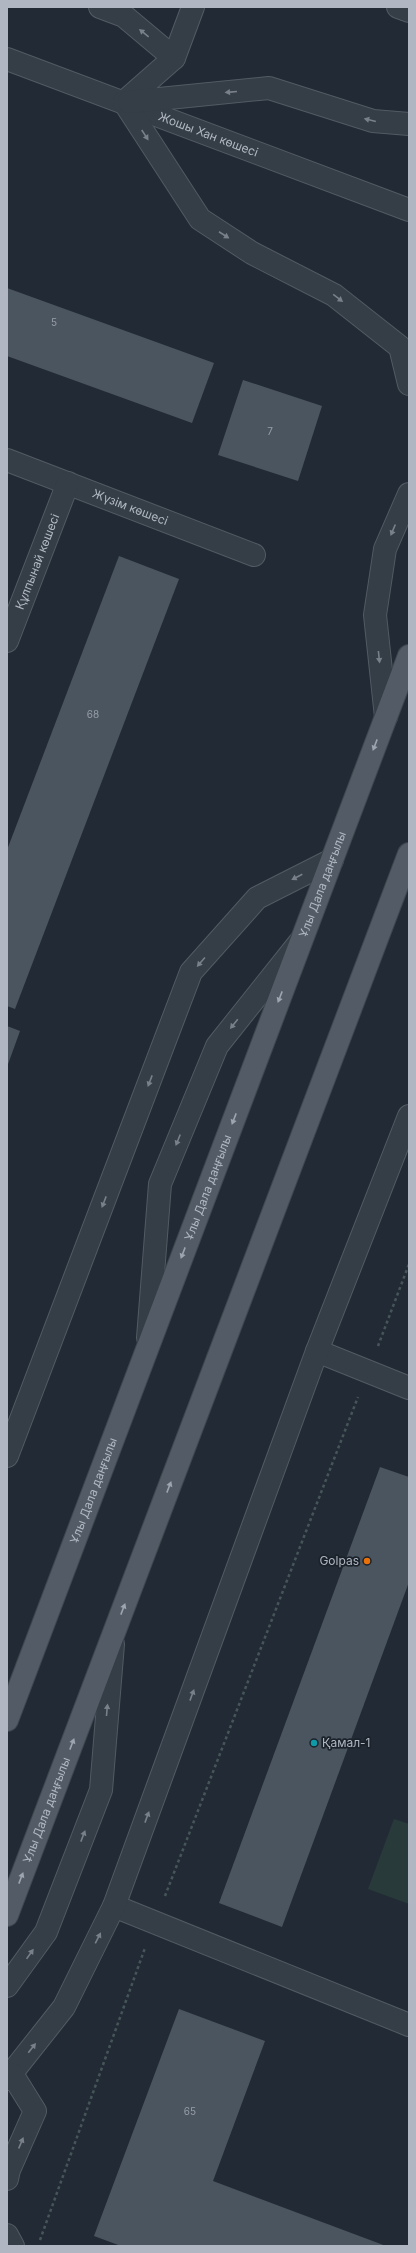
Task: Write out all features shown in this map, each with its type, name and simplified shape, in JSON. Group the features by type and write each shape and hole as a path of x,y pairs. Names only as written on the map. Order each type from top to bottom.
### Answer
{"main road":[{"name":"Ұлы Дала даңғылы","path":"7,1720 409,656"},
{"name":"Ұлы Дала даңғылы","path":"7,1915 409,854"}],"street":[{"path":"100,7 124,16 174,58"},
{"path":"124,102 174,58 193,7"},
{"path":"398,7 409,11"},
{"name":"Жошы Хан көшесі","path":"7,59 409,210"},
{"path":"124,102 269,88 373,121 409,124"},
{"path":"124,102 200,219 252,253 334,295 400,347 409,384"},
{"name":"Жүзім көшесі","path":"7,460 254,555"},
{"name":"Құлпынай көшесі","path":"7,641 68,483"},
{"path":"386,717 375,615 385,549 409,494"},
{"path":"7,1456 191,972 257,898 332,860"},
{"path":"148,1347 160,1184 217,1046 302,939"},
{"path":"7,2179 9,2170 35,2111 9,2076 64,2007 114,1906 317,1351 409,1116"},
{"path":"317,1351 409,1388"},
{"path":"7,1986 46,1932 101,1790 114,1634"},
{"path":"114,1906 409,2025"},
{"path":"7,2235 13,2246"}],"path":[{"path":"38,2246 154,1922 409,1264"}],"shaded area":[{"path":"394,1819 409,1824 409,1904 368,1889"}],"building":[{"path":"7,288 214,363 192,423 7,356"},
{"path":"243,380 322,406 298,481 218,455"},
{"path":"119,556 179,579 15,1009 7,1006 7,850"},
{"path":"7,1026 20,1031 7,1067"},
{"name":"Қамал-1","path":"380,1467 409,1477 409,1582 282,1927 219,1903"},
{"path":"179,2009 265,2041 213,2181 386,2246 121,2246 94,2236"}],"place":[{"name":"Golpas","path":"367,1561"},
{"name":"Қамал-1","path":"314,1743"}]}
